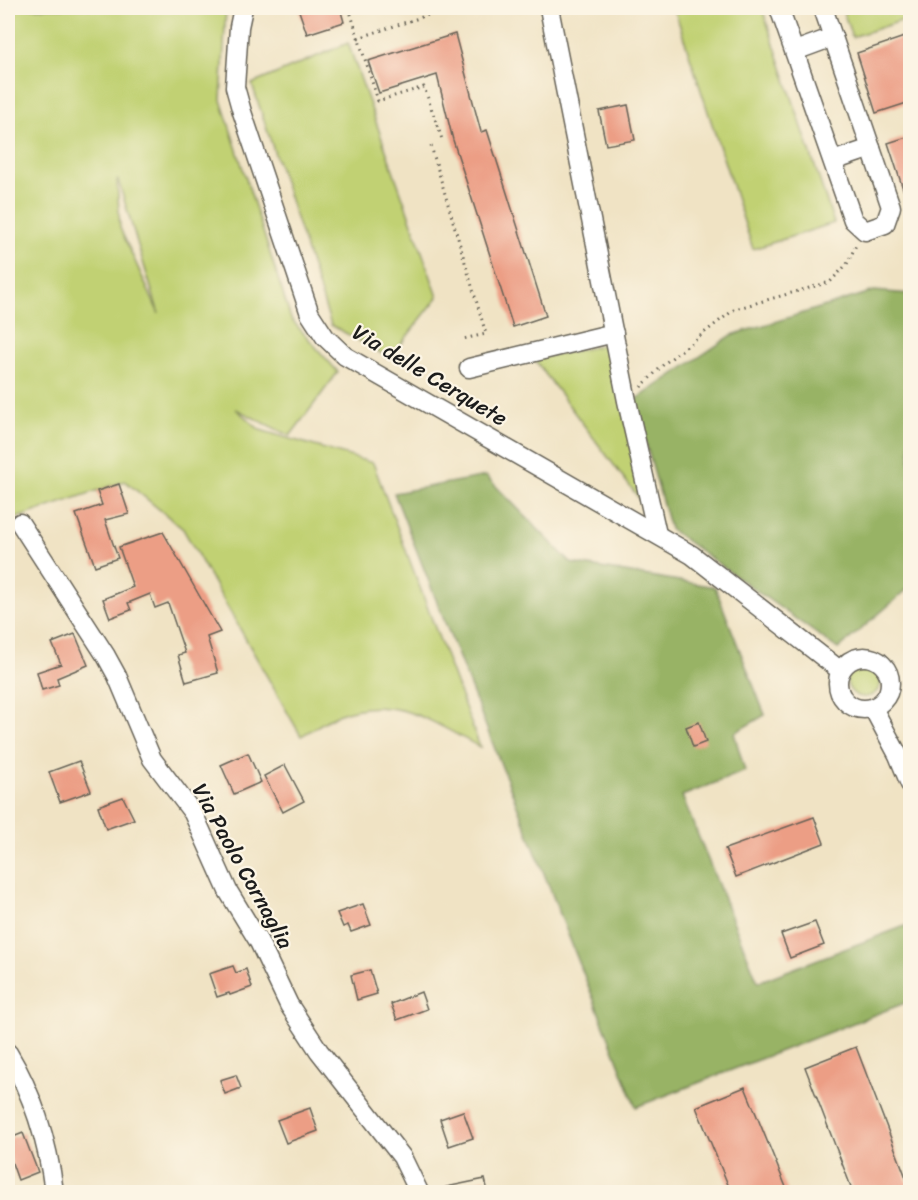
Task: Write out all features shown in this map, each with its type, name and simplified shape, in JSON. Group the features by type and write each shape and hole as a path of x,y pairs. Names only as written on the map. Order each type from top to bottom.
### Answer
{"street":[{"name":"Via delle Cerquete","path":"243,8 239,27 235,87 257,161 310,314 325,337 345,356 692,555 841,671"},
{"path":"549,8 627,401 657,534"},
{"path":"780,8 853,220 865,231 885,224 891,207 823,8"},
{"path":"795,51 833,37"},
{"path":"833,161 871,148"},
{"path":"469,368 614,333"},
{"name":"Via Paolo Cornaglia","path":"20,523 106,656 117,676 152,759 192,813 228,891 259,942 289,1005 319,1051 402,1157 418,1192"},
{"path":"856,658 876,659 884,665 889,674 888,694 873,708 863,709 853,706 844,700 839,691 838,681 841,671 847,663 856,658"},
{"path":"873,708 910,784"},
{"path":"8,1053 43,1130 50,1157 54,1192"}],"path":[{"path":"349,8 378,101 424,87 443,142"},
{"path":"358,38 449,8"},
{"path":"431,146 486,334 463,339"},
{"path":"627,401 665,363 735,309 830,282 847,264 865,231"}],"green space":[{"path":"8,8 226,8 221,100 291,319 338,372 290,436 236,409 260,430 373,463 480,747 412,713 377,707 337,715 301,736 183,529 125,481 8,521","holes":["118,180 159,314 120,228"]},
{"path":"674,8 762,8 834,223 753,249"},
{"path":"842,8 910,8 910,18 852,37"},
{"path":"348,43 438,297 390,358 331,325 252,84"},
{"path":"874,291 910,294 910,587 838,649 670,529 634,401 732,335"},
{"path":"609,344 644,505 534,359"},
{"path":"486,476 571,563 715,587 765,715 734,733 745,771 682,796 758,982 910,924 910,1001 636,1107 394,493"},
{"path":"864,663 876,668 881,680 876,692 864,697 852,692 847,680 852,668"}],"building":[{"path":"298,8 340,8 344,22 307,34"},
{"path":"455,34 481,132 487,130 546,316 513,327 453,140 437,75 379,93 368,61"},
{"path":"910,35 910,102 876,113 857,53"},
{"path":"628,105 635,140 606,145 599,111"},
{"path":"910,136 910,204 908,204 888,143"},
{"path":"119,484 129,514 105,520 118,558 95,566 76,514 102,505 97,491"},
{"path":"163,532 220,632 207,637 218,673 186,682 178,655 185,653 168,603 155,608 150,594 128,603 131,610 110,618 103,599 133,587 119,547"},
{"path":"75,634 88,665 57,678 59,685 42,690 37,672 61,664 52,643"},
{"path":"699,722 706,742 693,747 686,727"},
{"path":"248,753 261,782 234,794 221,765"},
{"path":"79,761 91,791 60,802 49,772"},
{"path":"285,765 304,801 283,812 264,776"},
{"path":"123,797 134,819 106,829 98,806"},
{"path":"814,817 824,843 736,877 725,849"},
{"path":"363,904 371,925 351,932 348,925 343,927 337,913"},
{"path":"815,922 824,945 790,958 781,934"},
{"path":"233,966 236,973 246,969 252,987 217,997 209,974"},
{"path":"370,970 377,994 357,1000 351,975"},
{"path":"421,992 427,1009 397,1020 391,1004"},
{"path":"856,1047 910,1192 853,1192 805,1067"},
{"path":"236,1075 241,1088 225,1094 220,1080"},
{"path":"745,1087 788,1192 731,1192 696,1107"},
{"path":"310,1108 318,1131 286,1143 277,1120"},
{"path":"463,1111 473,1138 449,1146 440,1119"},
{"path":"23,1133 38,1172 18,1180 8,1152 8,1139"},
{"path":"485,1179 488,1192 447,1192 446,1187"}]}
